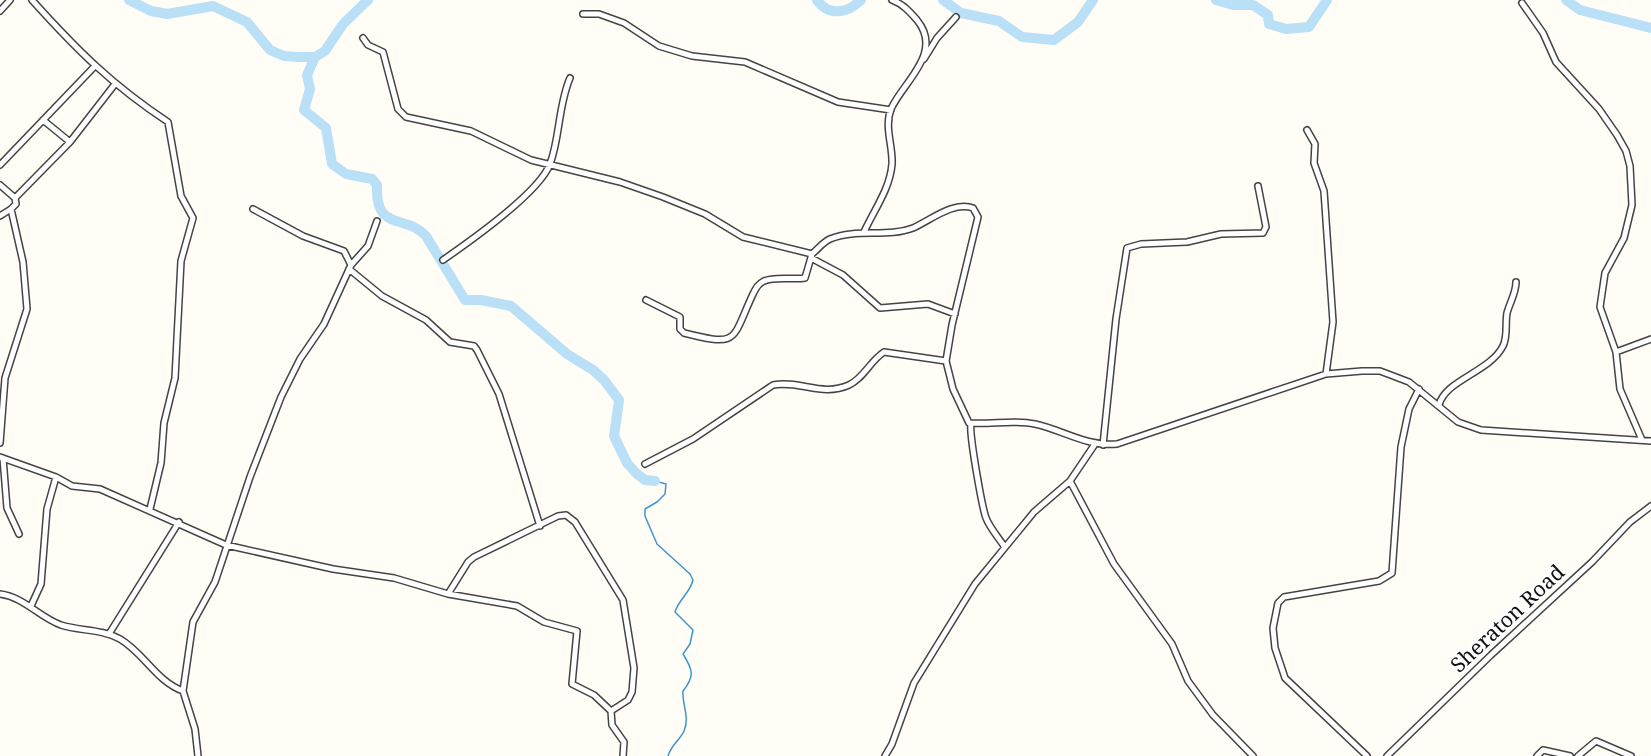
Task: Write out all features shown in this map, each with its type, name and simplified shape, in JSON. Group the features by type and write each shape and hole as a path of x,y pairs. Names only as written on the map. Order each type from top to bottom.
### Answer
{"street":[{"path":"0,11 10,0"},
{"path":"32,0 94,67 168,122 181,196 193,218 181,261 175,378 164,423 161,463 150,509"},
{"path":"892,0 912,14 926,36 919,68"},
{"path":"1522,3 1543,33 1556,62 1599,109 1626,151 1633,191 1628,223 1618,252 1605,273 1600,291 1603,319 1616,352 1620,389 1642,440"},
{"path":"583,14 599,14 624,23 667,49 693,56 745,62 838,102 891,110"},
{"path":"864,231 890,176 892,163 888,122 891,110 937,38 956,16"},
{"path":"363,38 368,45 383,52 398,109 406,117 471,131 531,159 620,182 705,214 743,237 812,256 843,275 880,308 928,304 955,314"},
{"path":"0,165 94,67"},
{"path":"443,260 475,237 524,195 550,165 562,101 570,78"},
{"path":"15,198 70,142 115,84"},
{"path":"43,120 70,142"},
{"path":"1306,130 1316,144 1314,163 1324,191 1333,322 1326,374"},
{"path":"0,185 15,198 16,204 0,216"},
{"path":"1103,445 1116,318 1127,248 1141,244 1187,242 1221,234 1263,233 1266,227 1258,186"},
{"path":"646,300 680,317 680,329 684,333 715,340 728,339 734,336 739,329 757,286 767,279 805,278 812,256 830,239 864,231 902,231 951,209 965,206 973,208 978,217 946,361 952,389 967,422 971,424 1019,421 1037,424 1103,445 1133,440 1326,374 1380,371 1396,376 1419,389 1458,422 1481,430 1651,441"},
{"path":"0,443 5,378 27,309 23,262 11,209"},
{"path":"253,209 303,236 344,251 350,267 382,296 426,320 450,342 474,346 499,394 540,526"},
{"path":"198,756 195,729 183,691 193,621 211,592 226,545 281,398 300,359 324,324 350,267 368,246 377,221"},
{"path":"1439,405 1443,394 1476,373 1503,347 1507,317 1516,282"},
{"path":"1616,352 1651,339"},
{"path":"645,465 693,439 773,385 783,383 826,392 835,390 850,385 861,377 884,352 946,361"},
{"path":"1367,756 1285,678 1275,648 1273,628 1278,603 1284,597 1379,581 1392,573 1401,447 1410,409 1419,389"},
{"path":"971,424 970,438 986,519 1004,546"},
{"path":"885,756 922,669 971,591 1004,546 1034,512 1070,481 1095,444"},
{"path":"19,534 8,508 2,458 56,477 72,486 100,489 150,509 226,545 333,569 394,578 448,594 517,606 544,622 577,631 571,672 572,684 594,695 611,711 614,729 624,742 623,756"},
{"path":"31,606 41,584 47,509 56,477"},
{"path":"1070,481 1114,564 1172,644 1188,681 1213,715 1253,756"},
{"name":"Sheraton Road","path":"1387,756 1491,655 1592,562 1630,522 1651,506"},
{"path":"448,594 468,562 474,557 563,514 575,522 623,600 630,636 634,683 628,700 611,711"},
{"path":"110,634 179,522"},
{"path":"224,556 238,548"},
{"path":"0,600 2,594 31,606 61,624 119,638 143,658 166,683 183,691"},
{"path":"1578,756 1596,741 1631,756"},
{"path":"1537,756 1543,750 1549,750 1570,756"}],"waterway":[{"path":"129,0 151,11 167,14 213,6 247,22 270,50 284,56 299,57 315,57 325,51 343,24 368,0"},
{"path":"817,0 833,11 845,10 861,0"},
{"path":"943,0 961,13 999,21 1022,37 1054,40 1078,22 1093,0"},
{"path":"1216,0 1233,5 1253,5 1268,15 1269,24 1286,29 1309,27 1327,0"},
{"path":"1566,0 1580,10 1651,28"},
{"path":"315,57 307,75 310,89 304,110 326,128 332,164 346,174 372,179 377,185 381,210 386,216 418,229 426,236 465,300 481,300 511,306 567,354 593,370 604,380 619,400 614,436 627,463 645,480 655,481"},
{"path":"655,481 666,484 665,494 645,509 645,516 657,544 690,574 693,580 675,612 693,630 690,644 683,654 691,673 683,691 686,726 668,756"}]}
